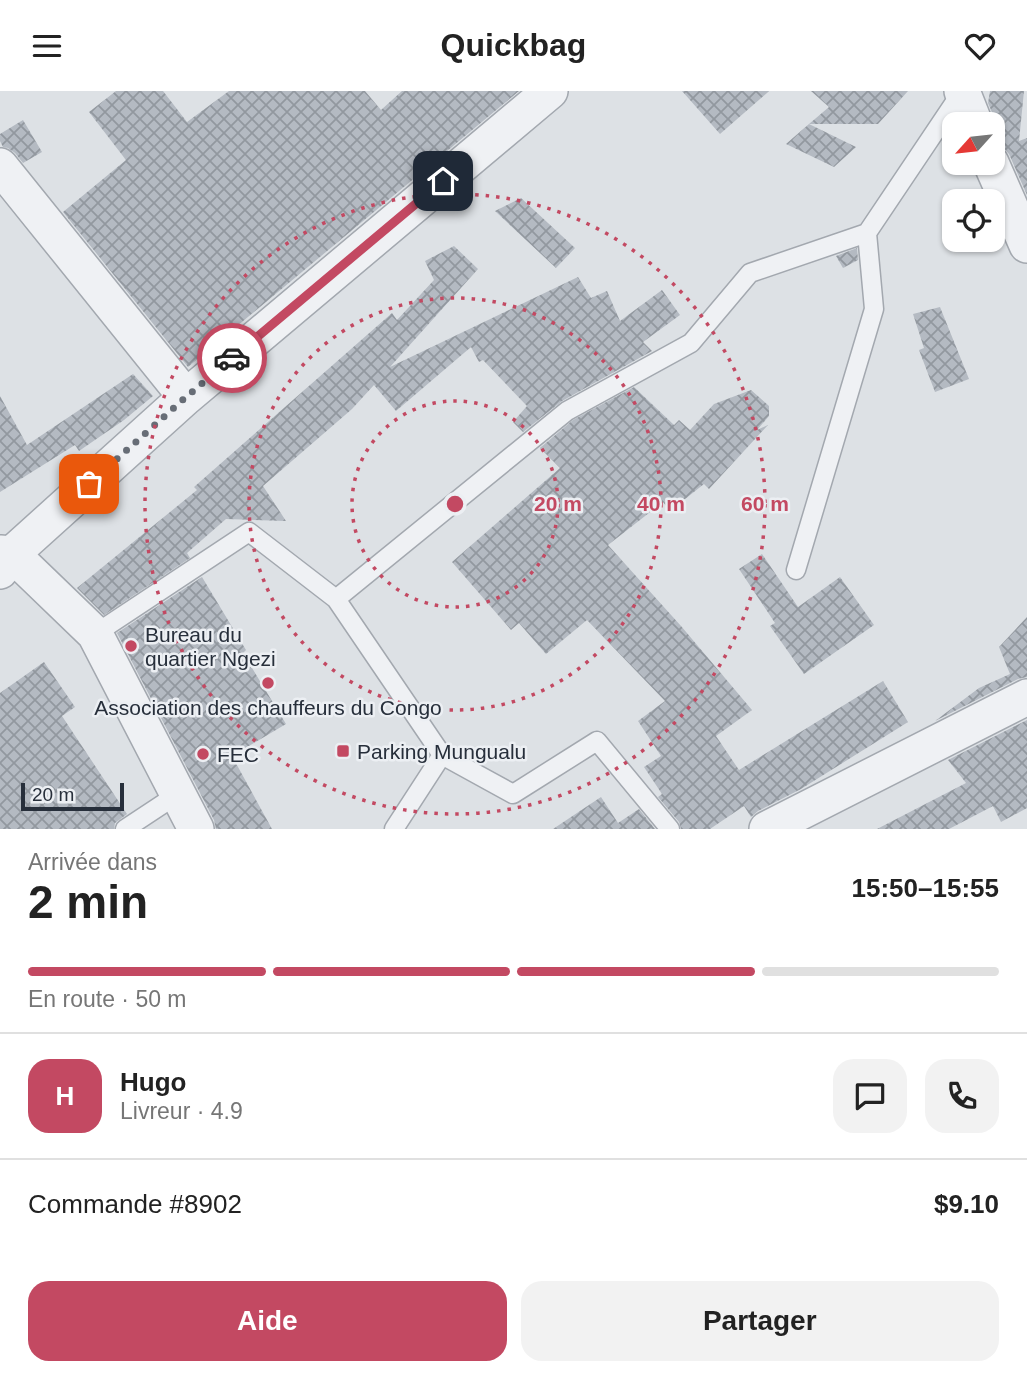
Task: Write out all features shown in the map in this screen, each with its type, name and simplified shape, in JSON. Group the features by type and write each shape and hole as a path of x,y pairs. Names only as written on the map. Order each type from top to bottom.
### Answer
{"street":[{"path":"196,829 95,633 4,559 186,397 550,91"},
{"path":"0,166 186,397"},
{"path":"996,175 1027,245"},
{"path":"767,829 1027,697"}],"lane":[{"path":"336,599 567,411 691,343 750,273 867,233 966,103"},
{"path":"796,570 874,309 867,233"},
{"path":"95,633 249,532 336,599 442,755 513,794 597,741 670,829"},
{"path":"394,829 442,755"},
{"path":"125,829 178,794"}],"building":[{"path":"116,91 163,91 187,122 229,91 365,91 381,110 402,91 519,91 188,367 63,212 126,160 89,112"},
{"path":"682,91 769,91 720,134"},
{"path":"811,91 908,91 878,124 809,124 829,107"},
{"path":"990,91 1024,91 1019,141 1027,138 1027,195 1005,149 1005,112 992,112 988,103"},
{"path":"23,120 42,152 23,163 15,153 3,147 0,134"},
{"path":"809,124 856,147 834,167 786,144"},
{"path":"521,198 575,248 556,268 495,211"},
{"path":"454,246 478,269 390,367 578,277 591,298 607,291 620,321 662,290 680,315 643,342 652,351 562,401 523,432 513,422 527,406 483,360 479,362 471,347 396,411 374,385 352,409 263,486 286,521 226,519 187,553 190,558 104,615 77,588 197,490 194,487 392,313 397,320 434,280 425,261"},
{"path":"857,248 858,260 843,268 836,256"},
{"path":"940,307 969,379 935,392 919,350 924,348 913,314"},
{"path":"133,374 153,396 79,451 75,445 0,492 0,396 27,445"},
{"path":"634,387 674,425 679,420 690,430 714,404 751,390 769,406 769,416 757,430 768,425 709,489 704,484 670,511 663,502 608,545 752,710 716,736 739,770 883,681 908,722 751,817 744,806 710,829 681,829 679,822 658,797 662,794 644,767 661,756 638,721 665,701 587,620 546,654 519,623 511,630 452,562 560,468 540,448 573,420"},
{"path":"762,554 798,607 840,577 874,625 804,674 770,626 775,623 739,569"},
{"path":"202,577 246,650 243,653 286,724 232,756 272,829 216,829 214,820 117,633"},
{"path":"1027,617 1027,677 935,721 979,688 1010,674 999,647"},
{"path":"44,662 75,707 62,716 127,814 115,823 114,829 0,829 0,693"},
{"path":"1027,720 1027,808 1001,822 993,806 949,829 877,829 966,783 948,760"},
{"path":"601,797 618,823 639,809 655,829 553,829"}],"way so far":[{"path":"89,484 232,358"}],"place":[{"name":"Bureau du quartier Ngezi","path":"131,646"},
{"name":"Association des chauffeurs du Congo","path":"268,683"},
{"name":"Parking Mungualu","path":"343,751"},
{"name":"FEC","path":"203,754"}],"route":[{"path":"232,358 443,181"}]}
